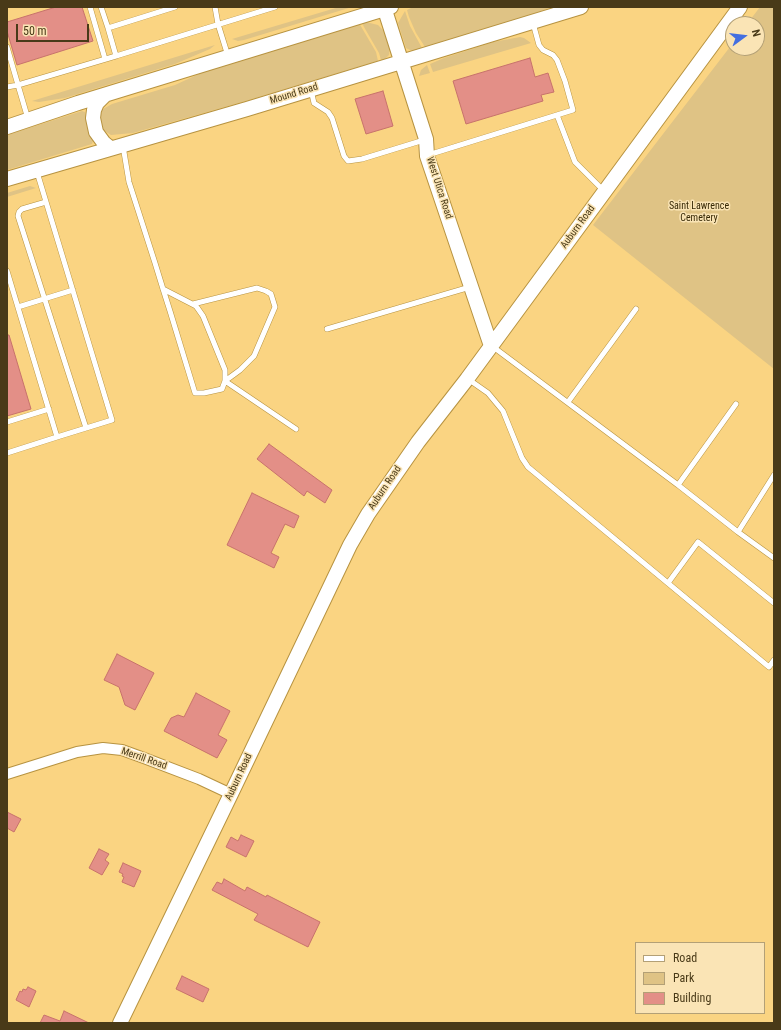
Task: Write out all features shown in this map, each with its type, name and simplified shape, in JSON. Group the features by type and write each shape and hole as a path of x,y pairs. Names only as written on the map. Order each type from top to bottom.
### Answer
{"street":[{"name":"Mound Road","path":"7,179 247,109 581,7"},
{"name":"Auburn Road","path":"120,1023 332,582 361,526 390,481 418,442 491,346 740,7"},
{"path":"7,127 387,8"},
{"name":"West Utica Road","path":"387,8 426,139 428,156 491,346"},
{"path":"105,96 97,103 94,110 93,118 96,132 104,143 116,146"},
{"name":"Merrill Road","path":"7,774 77,752 104,748 122,750 231,794"}],"lane":[{"path":"90,7 105,59"},
{"path":"101,7 116,56"},
{"path":"108,28 176,7"},
{"path":"215,7 218,24 228,57"},
{"path":"7,87 116,56 275,7"},
{"path":"428,156 573,110 565,81 557,60 553,55 543,50 539,45 532,22"},
{"path":"7,47 29,120"},
{"path":"311,89 314,103 328,112 332,118 344,156 348,161 362,159 426,139"},
{"path":"557,115 574,162 604,192"},
{"path":"116,146 129,182 195,393 204,393 222,389 225,381 225,370 204,316 196,306 163,289"},
{"path":"7,453 112,420 37,170"},
{"path":"46,202 22,209 18,216 86,428"},
{"path":"7,271 57,437"},
{"path":"327,329 471,287"},
{"path":"192,304 257,288 271,294 275,307 254,356 240,370 225,381"},
{"path":"18,307 73,290"},
{"path":"568,402 636,309"},
{"path":"491,346 568,402 774,558"},
{"path":"467,378 488,393 503,411 522,458 528,467 769,668 774,660"},
{"path":"225,381 296,429"},
{"path":"678,485 736,404"},
{"path":"7,422 49,410"},
{"path":"738,532 774,475"},
{"path":"668,583 698,542 774,603"}],"green space":[{"path":"339,7 352,7 244,40 238,41 232,39"},
{"path":"413,7 552,7 425,47 416,33 409,17 407,10"},
{"name":"Saint Lawrence Cemetery","path":"760,7 774,7 774,369 593,225 725,53 725,56 765,56 765,16 753,16"},
{"path":"405,11 410,26 422,48 412,51 406,48 398,23"},
{"path":"366,22 378,25 384,31 390,48 389,55 385,59 381,60 379,53 362,23"},
{"path":"359,23 376,52 378,61 133,133 111,135 101,127 100,113 103,109 112,104 175,85 201,73"},
{"path":"520,37 531,43 433,72 430,64 493,42"},
{"path":"215,45 210,49 175,64 65,98 39,102 32,101"},
{"path":"427,65 430,73 419,76 421,70"},
{"path":"82,111 85,112 87,127 93,141 92,144 7,170 7,135"},
{"path":"30,186 36,188 7,197 7,193"}],"building":[{"path":"56,7 82,7 93,41 17,65 7,31 7,22"},
{"path":"530,58 535,77 548,73 554,92 541,95 543,101 466,124 453,81"},
{"path":"383,91 393,126 366,134 355,99"},
{"path":"7,335 9,335 31,409 7,416"},
{"path":"269,444 332,490 325,503 307,491 304,496 257,459"},
{"path":"252,493 299,516 294,528 285,524 271,553 279,557 274,568 227,545"},
{"path":"117,654 154,673 135,710 125,705 119,687 104,680"},
{"path":"196,693 230,711 218,735 227,740 217,758 164,731 171,718 178,715 184,717"},
{"path":"7,812 21,819 14,832 7,828"},
{"path":"241,835 254,841 246,857 226,847 231,837 238,841"},
{"path":"99,849 109,854 105,860 109,863 102,875 89,868"},
{"path":"123,863 141,871 134,887 122,882 124,877 122,876 123,874 119,872"},
{"path":"224,879 245,891 247,887 266,897 267,895 320,922 308,947 254,920 258,914 212,890 217,882 222,884"},
{"path":"182,976 209,989 203,1002 176,989"},
{"path":"28,987 36,991 29,1007 16,1000 20,991 22,992 23,989 26,990"},
{"path":"64,1011 89,1023 40,1023 44,1015 60,1021"}]}
